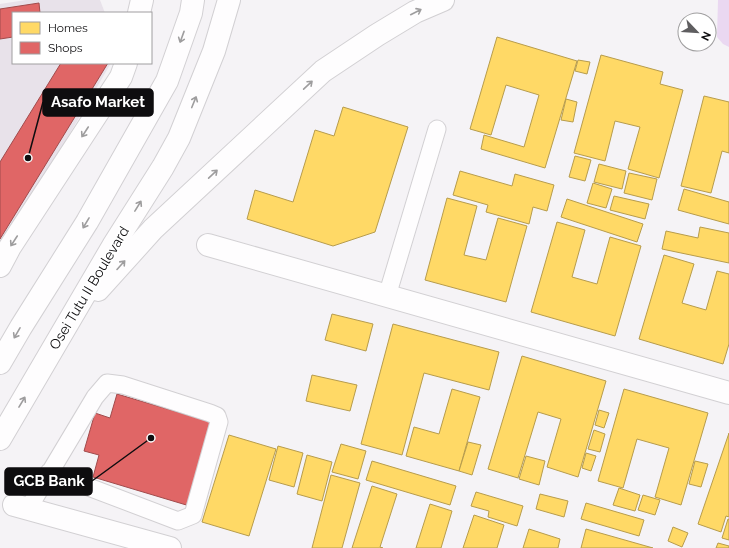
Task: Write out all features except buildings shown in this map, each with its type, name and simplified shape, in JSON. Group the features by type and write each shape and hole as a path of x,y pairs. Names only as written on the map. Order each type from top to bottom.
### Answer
{"main road":[{"path":"139,12 142,0"},
{"path":"0,363 87,222 167,80 191,14 193,0"},
{"name":"Osei Tutu II Boulevard","path":"1,437 75,314 113,246 163,167 179,138 214,51 228,0"},
{"path":"75,314 113,275 153,229 323,71 415,12 443,0"},
{"path":"0,266 10,247 121,77 126,64"},
{"path":"208,245 729,393"},
{"path":"21,507 170,548"}],"lane":[{"path":"387,296 438,128"},
{"path":"21,507 49,472 94,397 107,383 123,385 210,413 217,416 220,422 192,514 178,521 49,472"}],"shaded area":[{"path":"26,0 100,0 105,12 12,12 12,64 110,64 0,253 0,4"},
{"path":"718,0 729,0 729,47 723,44 717,37"}],"place":[{"name":"Asafo Market","path":"28,158"},
{"name":"GCB Bank","path":"151,438"}]}
